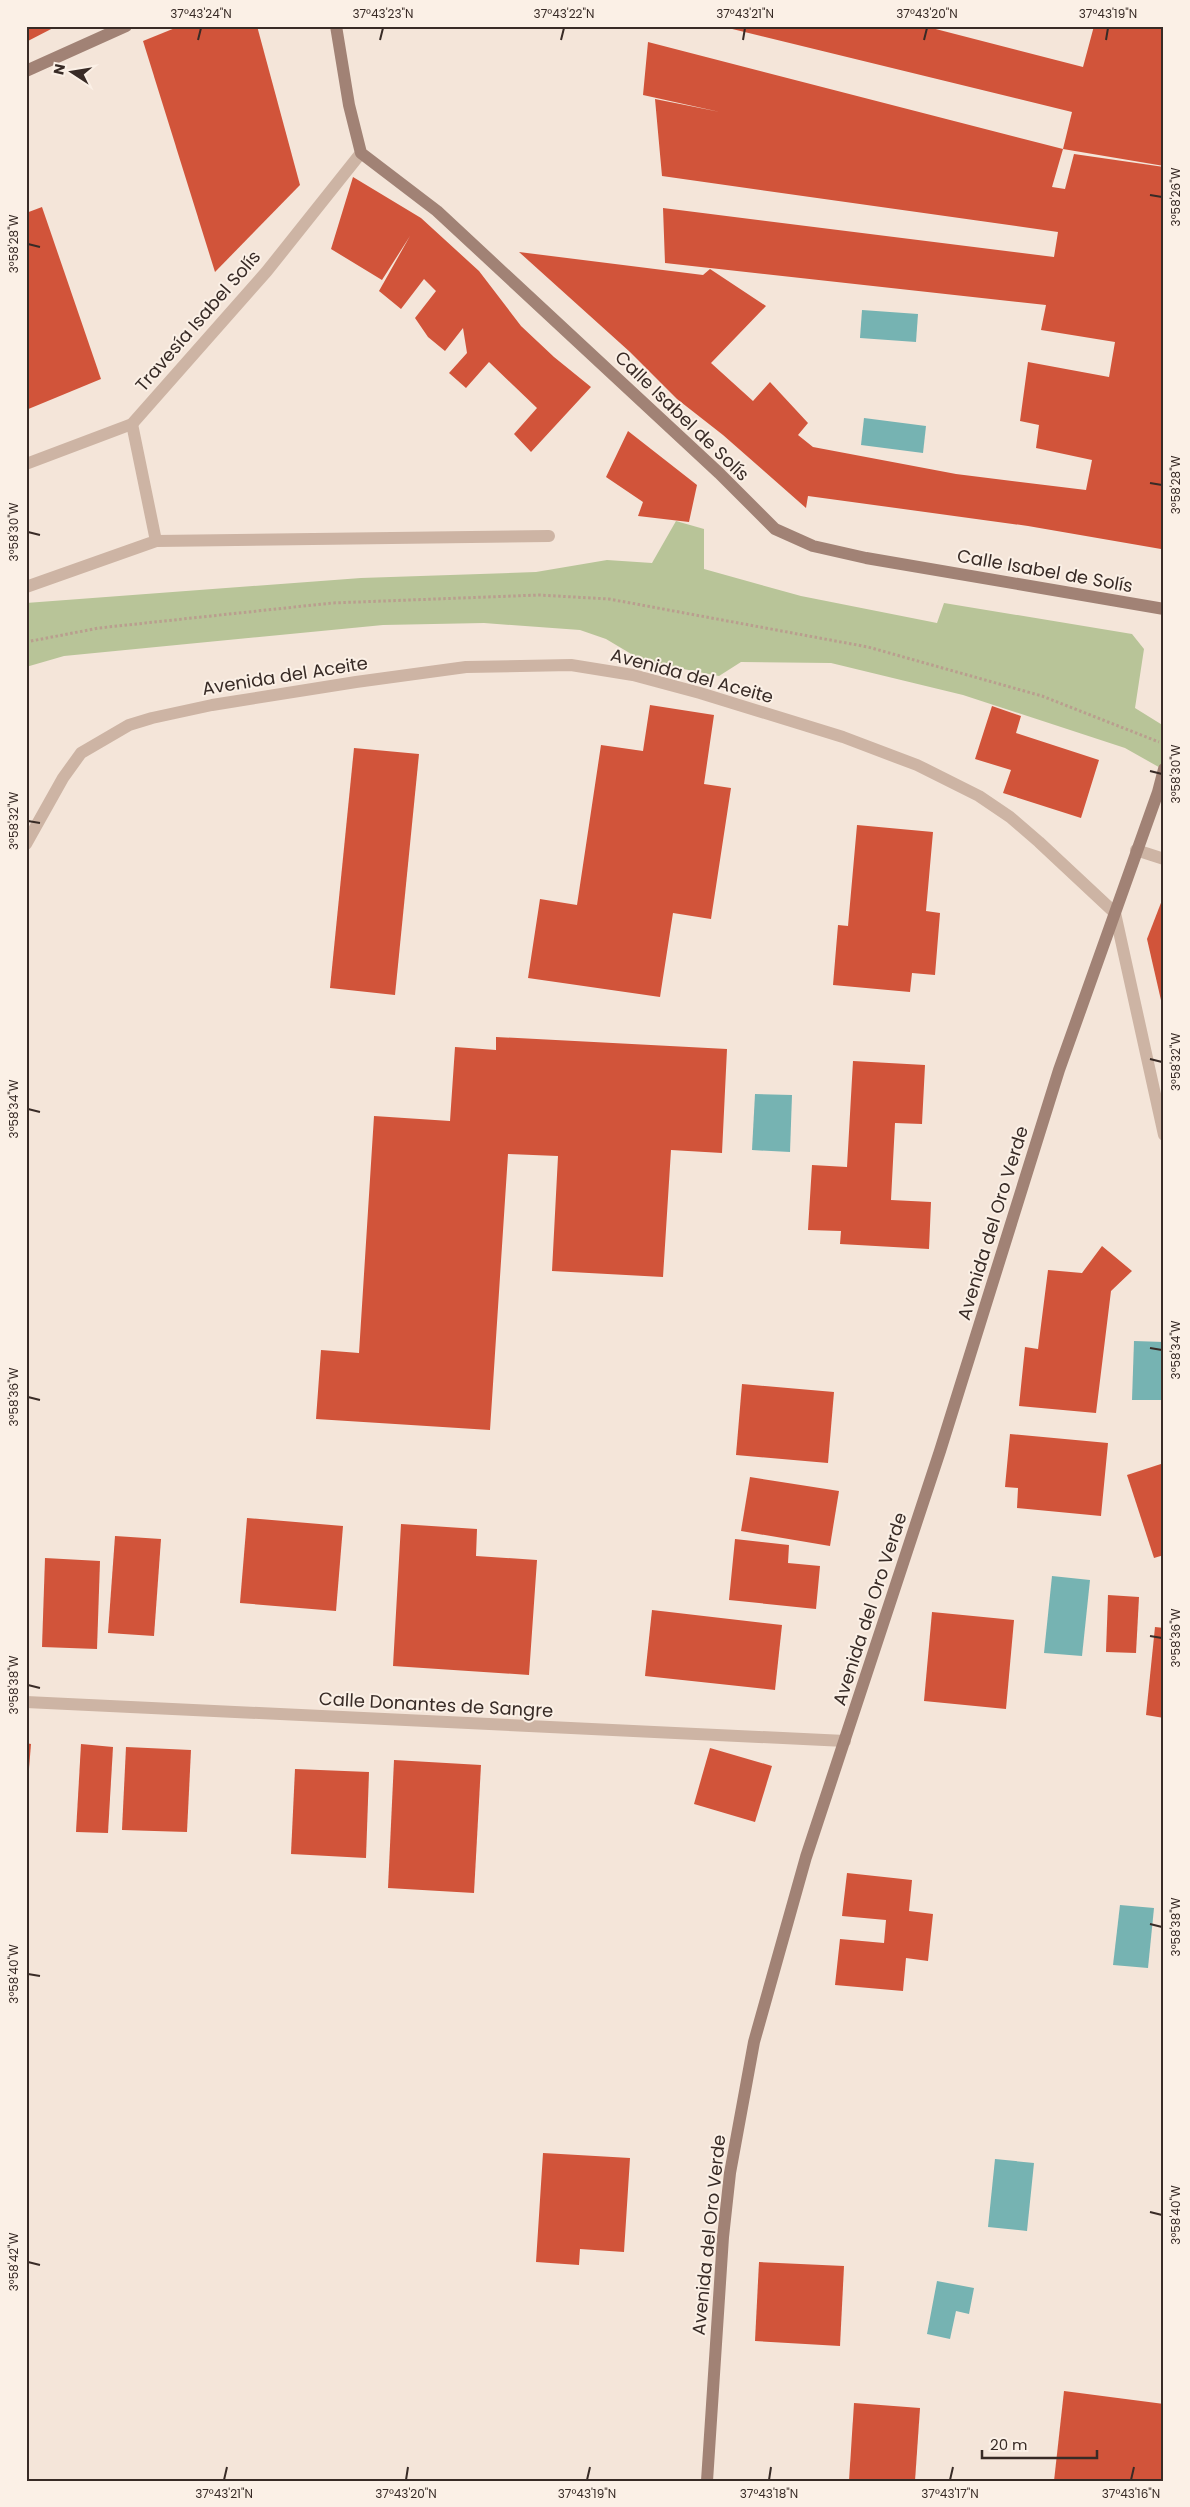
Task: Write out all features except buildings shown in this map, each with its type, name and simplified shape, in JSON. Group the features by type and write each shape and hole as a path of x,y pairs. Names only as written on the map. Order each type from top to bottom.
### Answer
{"main road":[{"path":"26,71 126,26"},
{"path":"336,26 349,105 362,153"},
{"name":"Calle Isabel de Solís","path":"362,153 437,211 719,473 775,529 813,546 866,558 1164,609"},
{"name":"Avenida del Oro Verde","path":"707,2481 723,2237 730,2173 754,2042 806,1857 940,1451 1060,1070 1136,850 1161,794 1164,769"}],"street":[{"name":"Travesía Isabel Solís","path":"26,464 132,424 266,271 362,153"},
{"path":"132,424 156,541"},
{"path":"26,588 156,541 549,536"},
{"name":"Avenida del Aceite","path":"26,844 63,778 81,753 129,725 212,705 466,667 571,665 633,675 700,692 844,737 917,765 979,796 1010,817 1115,913"},
{"path":"1136,850 1164,859"},
{"path":"1115,913 1164,1135"},
{"name":"Calle Donantes de Sangre","path":"26,1702 845,1741"}],"path":[{"path":"26,642 98,628 332,603 538,595 609,599 868,647 1042,696 1142,734 1164,745"}],"green space":[{"path":"676,521 704,529 704,569 801,596 937,623 944,603 1132,634 1144,649 1135,708 1164,726 1164,770 1125,748 963,695 831,663 741,662 719,676 643,661 606,639 580,630 484,623 383,625 64,656 26,667 26,603 361,578 536,572 607,560 652,563"}],"water":[{"path":"862,310 918,314 916,342 860,338"},
{"path":"864,418 926,426 923,453 861,445"},
{"path":"755,1094 792,1095 790,1152 752,1150"},
{"path":"1134,1341 1164,1342 1162,1400 1132,1400"},
{"path":"1052,1576 1090,1580 1082,1656 1044,1653"},
{"path":"1120,1905 1154,1908 1148,1968 1113,1965"},
{"path":"995,2159 1034,2163 1027,2231 988,2227"},
{"path":"937,2281 974,2288 969,2314 956,2311 950,2339 927,2334"}]}
